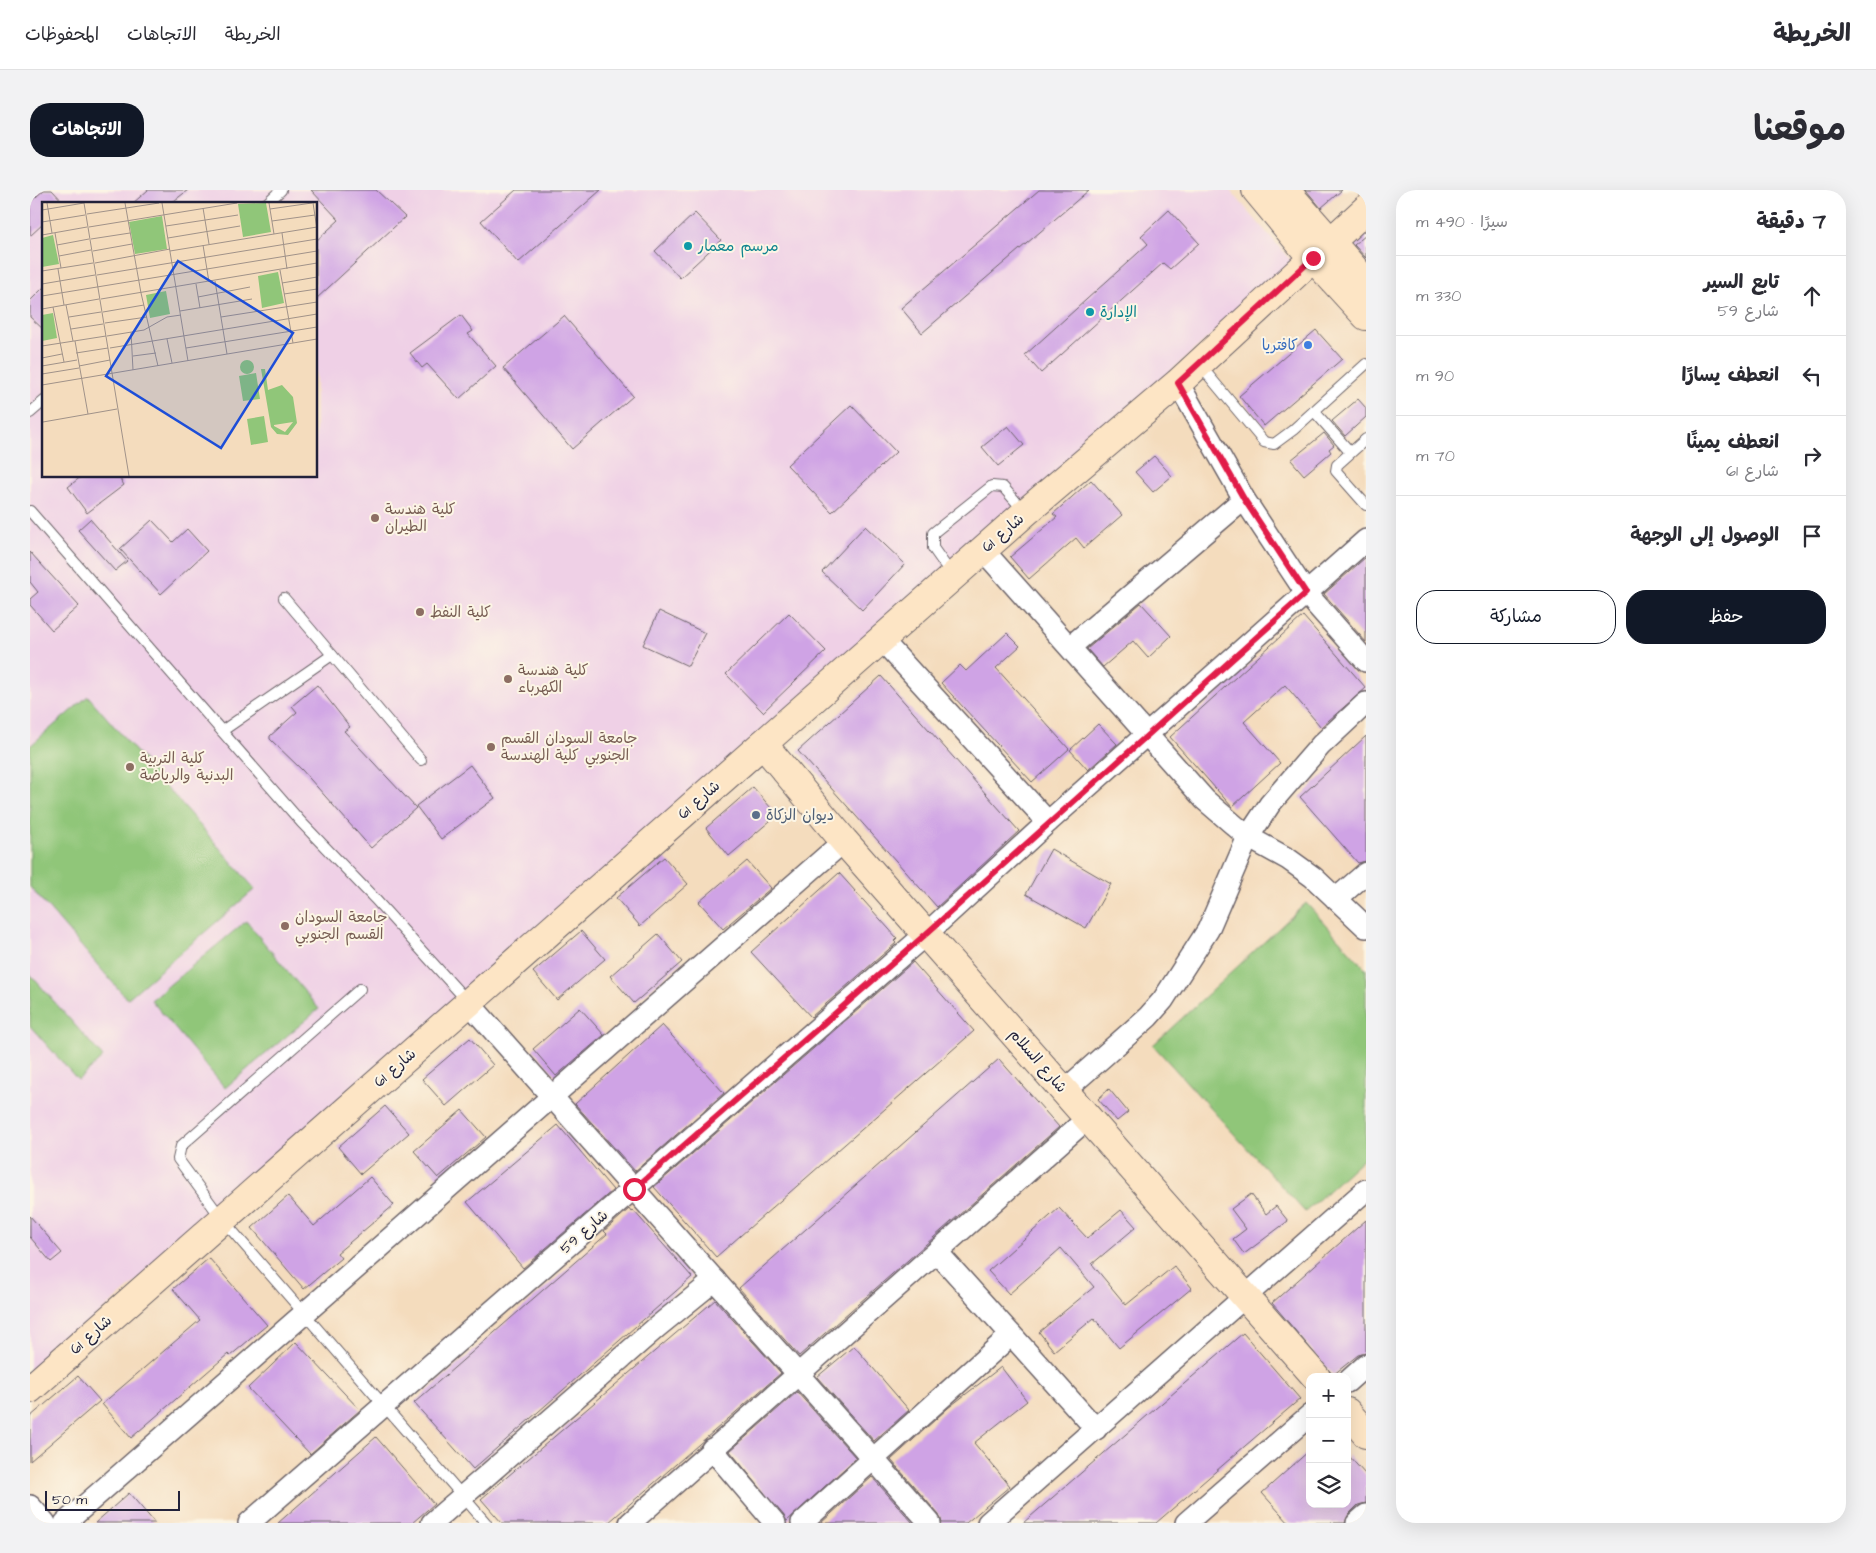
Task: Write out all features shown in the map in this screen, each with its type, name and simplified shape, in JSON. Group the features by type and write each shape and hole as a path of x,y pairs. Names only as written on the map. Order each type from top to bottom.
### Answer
{"street":[{"path":"1256,190 1321,250 1366,282"},
{"path":"1285,190 1321,250 1366,316"},
{"name":"شارع 61","path":"30,1389 1026,512 1178,383 1366,209"},
{"path":"1178,383 1244,499 1306,593 1366,661"},
{"path":"1070,647 1244,499"},
{"name":"شارع 59","path":"249,1523 926,934 1048,822 1366,540"},
{"path":"983,550 1070,647 1146,736 1205,800 1248,837 1288,859 1313,877 1366,927"},
{"path":"882,640 1048,822"},
{"path":"1064,1091 1148,1017 1163,1000 1208,930 1248,837 1270,804 1321,745 1366,703"},
{"name":"شارع السلام","path":"763,744 844,841 1246,1295 1313,1373"},
{"path":"65,1523 844,841"},
{"path":"1336,899 1366,873"},
{"path":"469,1003 930,1523"},
{"path":"630,1523 1088,1118"},
{"path":"996,1521 1096,1429 1366,1190"},
{"path":"937,1252 1010,1336 1096,1429"},
{"path":"432,1523 657,1327 715,1280"},
{"path":"802,1523 1010,1336"},
{"path":"1351,1378 1366,1365"},
{"path":"1351,1417 1366,1434"},
{"path":"1186,1523 1307,1418"},
{"path":"712,1449 776,1523"},
{"path":"30,1506 46,1523"},
{"path":"1357,1523 1366,1515"}],"lane":[{"path":"268,202 281,190"},
{"path":"1199,364 1264,442 1274,444 1366,364"},
{"path":"30,413 42,403"},
{"path":"1314,411 1350,452"},
{"path":"1366,439 1337,465 1336,471 1366,505"},
{"path":"953,577 933,548 933,533 992,486 1003,487 1026,512"},
{"path":"30,511 301,822 375,899 469,1003"},
{"path":"284,598 421,760"},
{"path":"222,731 332,655"},
{"path":"360,989 181,1146 178,1159 222,1219 486,1523"}],"shaded area":[{"name":"جامعة السودان القسم الجنوبي كلية الهندسة","path":"30,190 1230,190 1293,263 30,1375"}],"green space":[{"path":"88,696 255,889 127,999 30,887 30,746"},
{"path":"1306,903 1366,969 1366,1156 1305,1212 1153,1045"},
{"path":"246,921 319,1009 225,1088 151,1000"},
{"path":"30,974 103,1057 78,1080 30,1026"}],"building":[{"path":"44,190 52,190 63,202 42,202 42,225 30,236 30,202"},
{"path":"148,190 188,190 173,202 134,202"},
{"path":"311,190 376,190 405,217 318,297 318,239 339,220"},
{"path":"516,190 601,190 518,263 481,221"},
{"path":"1039,190 1089,190 922,333 901,308"},
{"path":"1306,190 1342,190 1321,208"},
{"name":"الإدارة","path":"1169,210 1199,243 1170,269 1163,263 1041,373 1025,355 1148,244 1141,236"},
{"name":"مرسم معمار","path":"695,213 721,240 680,278 655,251"},
{"path":"1366,235 1366,258 1354,245"},
{"path":"42,289 42,328 30,317 30,301"},
{"path":"461,315 473,331 468,334 496,366 459,399 427,364 422,368 410,353"},
{"path":"564,316 633,396 572,449 503,368"},
{"path":"1316,330 1342,359 1264,426 1239,396"},
{"path":"1358,399 1366,408 1366,417 1345,436 1332,421"},
{"path":"851,405 896,452 832,512 787,465"},
{"path":"1008,426 1024,445 998,466 982,447"},
{"path":"1324,433 1334,445 1329,449 1331,452 1304,475 1291,460"},
{"path":"1154,456 1172,476 1153,492 1135,472"},
{"path":"79,478 119,478 124,485 87,513 68,487"},
{"path":"1091,480 1122,515 1084,548 1076,538 1029,579 1010,557 1057,517 1053,514"},
{"path":"90,519 127,561 115,571 78,530"},
{"path":"152,520 173,542 187,529 207,551 161,594 120,549"},
{"path":"865,526 905,564 862,610 822,572"},
{"path":"30,552 79,606 52,630 30,605 30,599 38,592 30,582"},
{"path":"1366,557 1366,642 1324,594"},
{"path":"1141,603 1171,636 1148,658 1133,641 1103,667 1087,649"},
{"path":"659,611 705,633 688,666 643,645"},
{"path":"789,613 826,651 763,712 726,674"},
{"path":"1303,616 1366,688 1321,727 1285,685 1244,722 1280,763 1232,807 1170,737"},
{"path":"1007,633 1020,646 996,668 1069,749 1032,782 941,683 960,665 966,671"},
{"path":"881,676 1019,831 937,907 798,751"},
{"path":"317,685 350,727 344,731 416,808 371,848 302,770 270,739 270,736 297,712 292,706"},
{"path":"1098,724 1117,744 1088,770 1070,750"},
{"path":"1366,736 1366,861 1358,863 1300,797"},
{"path":"470,765 495,798 441,839 416,806"},
{"path":"753,787 777,815 729,856 706,828"},
{"path":"1051,849 1111,884 1086,928 1026,894"},
{"path":"664,857 688,884 640,926 616,898"},
{"path":"747,861 771,888 723,929 699,902"},
{"path":"839,873 897,938 894,941 896,943 811,1017 751,952"},
{"path":"581,931 605,959 557,1000 533,972"},
{"path":"658,934 682,962 634,1003 610,976"},
{"path":"913,962 974,1031 716,1257 654,1187"},
{"path":"580,1008 604,1035 556,1076 533,1049"},
{"path":"662,1025 724,1093 635,1171 575,1104"},
{"path":"470,1038 493,1065 446,1106 422,1079"},
{"path":"999,1059 1059,1127 799,1356 739,1288"},
{"path":"1109,1089 1128,1112 1117,1121 1098,1099"},
{"path":"385,1106 409,1133 361,1174 338,1147"},
{"path":"462,1110 486,1137 438,1178 414,1151"},
{"path":"558,1125 613,1190 523,1268 467,1202"},
{"path":"370,1177 394,1205 337,1253 341,1258 304,1289 252,1228 288,1196 314,1226"},
{"path":"1251,1194 1266,1214 1276,1206 1288,1221 1244,1254 1233,1239 1246,1229 1231,1209"},
{"path":"1059,1208 1087,1238 1121,1210 1136,1227 1092,1264 1126,1305 1174,1266 1192,1288 1119,1348 1094,1318 1054,1351 1039,1332 1094,1287 1061,1248 1009,1294 988,1271"},
{"path":"629,1209 631,1212 633,1210 692,1277 473,1469 414,1403 607,1234 604,1231"},
{"path":"30,1216 62,1253 51,1262 30,1237"},
{"path":"1366,1220 1366,1353 1358,1355 1336,1373 1331,1373 1272,1303"},
{"path":"209,1258 267,1325 230,1356 228,1354 131,1438 102,1404 200,1320 173,1289"},
{"path":"715,1300 781,1373 608,1523 502,1523 481,1499"},
{"path":"1243,1333 1300,1399 1156,1523 1023,1523"},
{"path":"296,1342 360,1410 310,1454 248,1388"},
{"path":"854,1346 909,1410 874,1441 817,1377"},
{"path":"1001,1367 1027,1401 974,1443 1010,1486 966,1523 942,1523 939,1515 891,1460 948,1408"},
{"path":"78,1376 100,1401 30,1461 30,1417"},
{"path":"797,1392 856,1458 787,1521 730,1451"},
{"path":"376,1437 434,1504 412,1523 278,1523"},
{"path":"1306,1454 1306,1508 1351,1508 1351,1458 1366,1475 1366,1503 1358,1505 1349,1514 1345,1523 1289,1523 1262,1493"},
{"path":"872,1477 913,1523 821,1523"},
{"path":"129,1493 155,1523 95,1523"}],"place":[{"name":"مرسم معمار","path":"688,246"},
{"name":"الإدارة","path":"1090,312"},
{"name":"كافتريا","path":"1308,345"},
{"name":"كلية هندسة الطيران","path":"375,518"},
{"name":"كلية النفط","path":"420,612"},
{"name":"كلية هندسة الكهرباء","path":"508,679"},
{"name":"جامعة السودان القسم الجنوبي كلية الهندسة","path":"491,747"},
{"name":"كلية التربية البدنية والرياضة","path":"130,767"},
{"name":"ديوان الزكاة","path":"756,815"},
{"name":"جامعة السودان القسم الجنوبي","path":"285,926"}],"route":[{"path":"634,1189 926,934 1048,822 1306,593 1244,499 1178,383 1313,258"}]}
